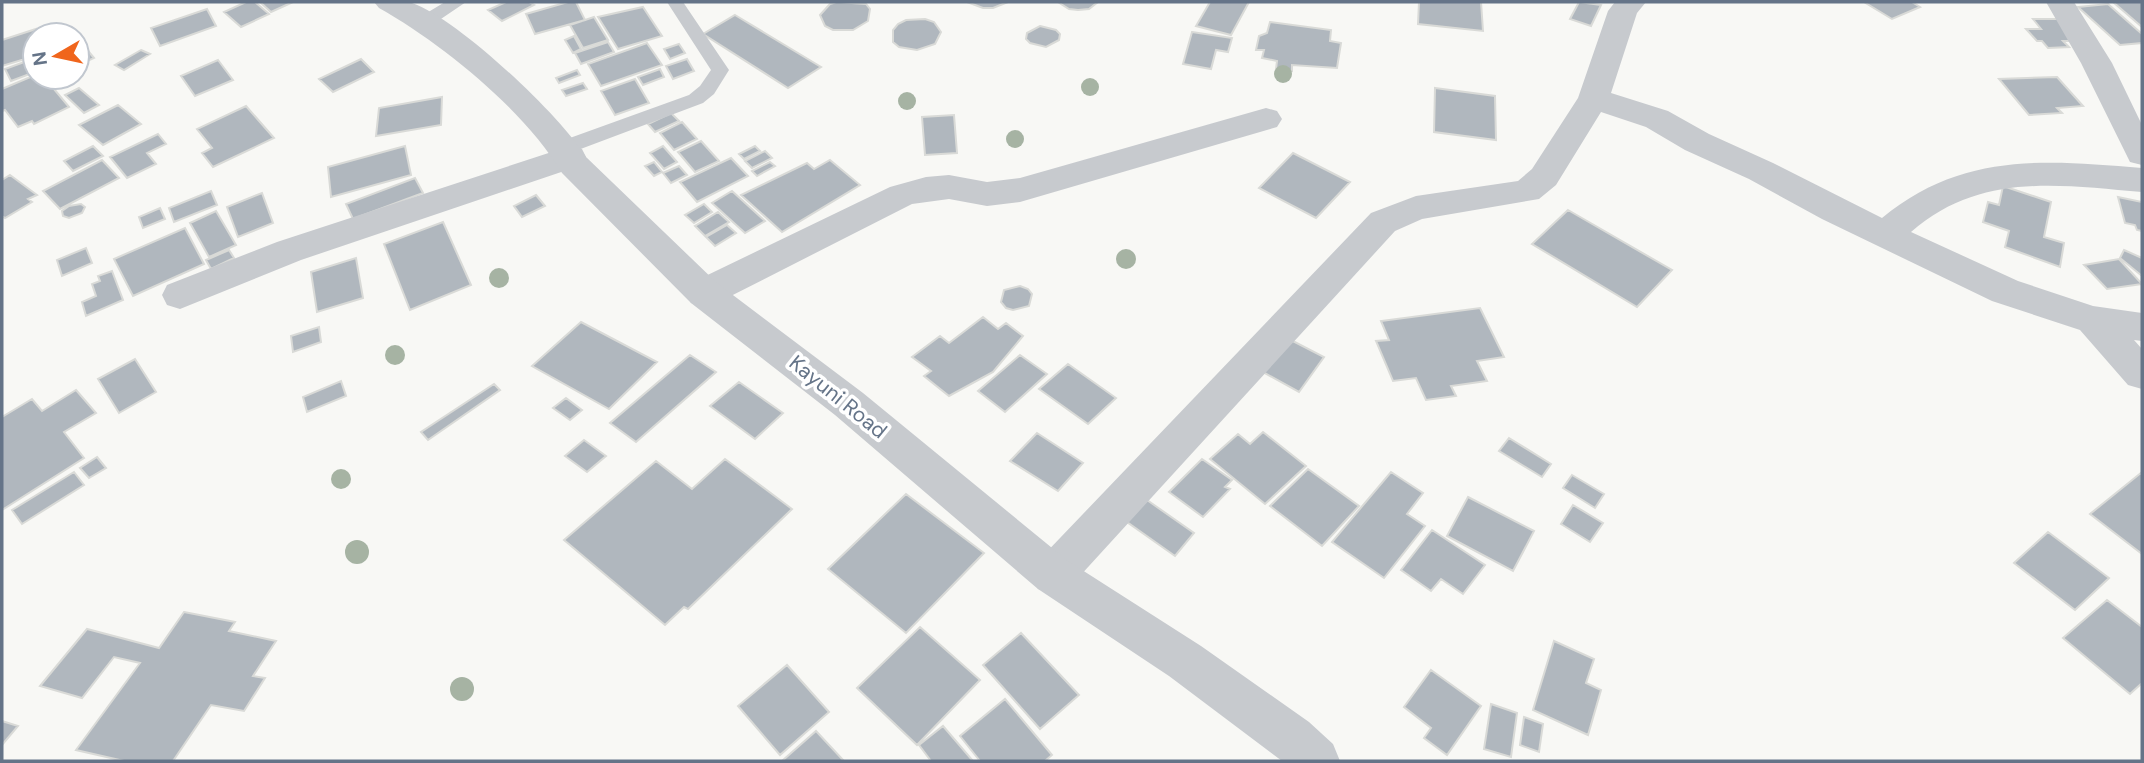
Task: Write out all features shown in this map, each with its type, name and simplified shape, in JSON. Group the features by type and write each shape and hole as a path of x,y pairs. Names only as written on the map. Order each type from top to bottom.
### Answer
{"street":[{"name":"Kayuni Road","path":"389,2 442,11 474,58 516,97 566,152 574,165 704,293 849,404 1054,575 1185,661 1292,738 1316,761"},
{"path":"2060,2 2081,33 2115,99 2128,133 2142,154"},
{"path":"1054,575 1383,222 1416,208 1527,191 1544,177 1594,98 1624,5"},
{"path":"1594,98 1657,119 1834,210 2005,291 2092,320 2142,327"},
{"path":"704,293 902,195 949,187 987,194 1020,190 1266,119"},
{"path":"180,295 289,251 566,152"},
{"path":"1886,233 1929,200 1971,182 2024,176 2090,176 2142,180"},
{"path":"2092,320 2142,374"}],"lane":[{"path":"566,152 696,99 707,90 720,70 675,2"}],"building":[{"path":"246,2 255,2 269,14 241,27 224,12"},
{"path":"260,2 293,2 271,12"},
{"path":"506,2 529,2 534,5 502,21 488,10"},
{"path":"576,2 585,20 535,34 526,14"},
{"path":"967,2 1008,2 993,8 983,8"},
{"path":"1058,2 1098,2 1089,9 1078,10 1069,9"},
{"path":"1210,2 1249,2 1231,35 1196,26"},
{"path":"1419,2 1481,2 1483,31 1418,24"},
{"path":"1579,2 1601,5 1591,26 1570,19"},
{"path":"1864,2 1912,2 1920,7 1892,19"},
{"path":"2113,2 2142,2 2142,27"},
{"path":"830,4 866,4 870,9 868,21 853,30 833,30 825,26 820,15"},
{"path":"2108,4 2142,34 2142,43 2120,45 2078,7"},
{"path":"643,7 662,36 618,49 598,17"},
{"path":"207,9 216,26 160,46 151,28"},
{"path":"735,15 821,67 788,88 703,34"},
{"path":"594,17 608,40 583,48 570,25"},
{"path":"925,19 934,22 941,32 935,44 917,50 899,47 893,42 893,30 898,24 906,20"},
{"path":"2033,19 2058,19 2078,41 2063,41 2069,47 2048,48 2026,29 2041,29"},
{"path":"1270,22 1331,30 1330,41 1341,43 1337,68 1292,65 1292,71 1276,69 1277,61 1262,58 1264,50 1256,50 1259,36 1267,33"},
{"path":"1040,26 1056,30 1060,34 1059,40 1046,47 1030,43 1026,39 1027,33"},
{"path":"1192,32 1232,38 1228,52 1216,50 1211,69 1183,64"},
{"path":"21,34 21,60 2,66 2,40"},
{"path":"574,36 581,49 573,53 565,40"},
{"path":"608,42 614,52 581,64 575,53"},
{"path":"647,43 662,65 601,86 588,64"},
{"path":"679,44 685,53 670,59 664,49"},
{"path":"141,50 150,54 124,70 115,65"},
{"path":"361,59 374,72 333,92 319,79"},
{"path":"687,59 694,71 673,79 666,66"},
{"path":"218,60 233,80 195,96 181,76"},
{"path":"21,63 21,77 11,81 5,69"},
{"path":"660,69 664,77 643,85 638,77"},
{"path":"577,70 580,75 559,83 556,78"},
{"path":"2057,77 2083,106 2057,108 2062,113 2029,115 1999,79"},
{"path":"635,79 649,103 615,115 601,91"},
{"path":"21,81 21,91 56,91 69,107 34,124 32,121 18,127 5,110 2,111 2,89"},
{"path":"583,83 587,89 566,96 562,90"},
{"path":"1435,88 1495,96 1496,140 1434,132"},
{"path":"73,91 83,91 99,105 84,113 65,95"},
{"path":"442,97 441,125 376,136 379,108"},
{"path":"118,105 141,124 103,145 79,125"},
{"path":"246,106 274,138 213,167 202,153 212,148 197,129"},
{"path":"671,113 679,121 655,132 648,124"},
{"path":"954,115 957,153 925,155 922,117"},
{"path":"682,122 697,139 674,150 660,133"},
{"path":"158,134 166,144 147,153 156,164 127,178 110,157"},
{"path":"701,141 719,161 695,172 678,152"},
{"path":"93,146 103,156 73,171 64,161"},
{"path":"405,146 411,175 331,197 328,167"},
{"path":"663,146 677,162 664,169 650,153"},
{"path":"755,146 760,151 744,159 739,154"},
{"path":"765,151 772,158 752,168 745,161"},
{"path":"1293,153 1350,182 1316,218 1259,188"},
{"path":"731,158 748,176 697,202 680,182"},
{"path":"102,160 119,178 60,209 43,191"},
{"path":"830,160 860,185 782,232 741,195 807,163 814,169"},
{"path":"654,162 662,172 654,176 645,166"},
{"path":"770,162 775,166 757,176 752,171"},
{"path":"679,166 687,175 671,183 663,173"},
{"path":"10,175 37,195 28,199 32,202 5,218 2,216 2,180"},
{"path":"415,178 423,193 353,219 346,204"},
{"path":"2003,186 2051,202 2044,237 2064,243 2060,267 2005,247 2009,231 1983,222 1988,202 1999,205"},
{"path":"211,191 217,205 174,222 169,208"},
{"path":"732,191 765,221 745,233 712,203"},
{"path":"262,193 273,223 238,237 227,207"},
{"path":"536,195 545,206 522,217 514,206"},
{"path":"2118,197 2142,202 2142,231 2137,230 2135,225 2125,223"},
{"path":"81,204 85,207 82,213 69,218 63,216 62,211 69,206"},
{"path":"704,204 712,212 694,223 685,215"},
{"path":"160,208 165,219 143,228 139,217"},
{"path":"1568,210 1672,270 1637,307 1532,244"},
{"path":"216,211 236,245 209,257 190,223"},
{"path":"718,212 729,222 705,236 695,226"},
{"path":"443,222 471,285 410,310 384,244"},
{"path":"727,225 736,233 715,246 706,237"},
{"path":"185,228 204,264 133,296 114,259"},
{"path":"86,248 92,263 62,276 57,260"},
{"path":"229,250 234,258 211,269 206,260"},
{"path":"2124,250 2142,258 2142,276 2120,258"},
{"path":"356,258 363,298 317,312 311,272"},
{"path":"2119,259 2142,284 2107,289 2084,265"},
{"path":"112,271 123,300 86,316 82,302 96,296 92,284 100,281 98,276"},
{"path":"1020,286 1032,294 1029,306 1013,310 1006,308 1001,302 1004,290"},
{"path":"1480,308 1504,357 1477,361 1487,381 1451,386 1456,396 1426,400 1416,378 1393,381 1376,341 1389,340 1381,321"},
{"path":"983,317 998,329 1006,323 1023,336 993,372 949,396 924,376 931,371 912,357 940,336 949,343"},
{"path":"581,322 657,362 609,409 532,366"},
{"path":"319,327 321,342 293,352 291,336"},
{"path":"1287,338 1324,357 1299,392 1261,371"},
{"path":"690,355 716,372 636,442 610,423"},
{"path":"1020,355 1047,374 1005,412 978,391"},
{"path":"135,359 156,392 119,413 98,379"},
{"path":"1068,364 1116,398 1088,424 1039,389"},
{"path":"341,381 346,396 307,412 303,397"},
{"path":"739,382 783,413 755,439 710,406"},
{"path":"494,384 500,390 428,440 421,432"},
{"path":"76,390 96,413 64,432 84,458 2,510 2,417 32,399 42,411"},
{"path":"566,398 582,410 570,420 553,408"},
{"path":"1263,432 1306,466 1265,504 1210,459 1238,434 1250,444"},
{"path":"1037,433 1083,463 1058,491 1010,461"},
{"path":"1509,438 1551,464 1542,477 1499,451"},
{"path":"584,440 606,456 587,472 565,456"},
{"path":"97,457 106,468 89,478 80,468"},
{"path":"725,459 792,509 688,609 684,607 665,625 564,540 656,461 692,489"},
{"path":"1202,459 1232,480 1225,487 1230,489 1203,517 1169,492"},
{"path":"1308,469 1359,506 1322,546 1270,506"},
{"path":"74,472 84,485 22,524 12,510"},
{"path":"1391,472 1423,493 1407,514 1425,526 1384,578 1332,542"},
{"path":"2142,472 2142,554 2090,514"},
{"path":"1572,475 1604,494 1595,508 1563,488"},
{"path":"906,494 984,553 906,633 828,569"},
{"path":"1468,497 1534,531 1513,571 1447,536"},
{"path":"1147,500 1194,533 1175,556 1127,522"},
{"path":"1573,505 1603,523 1590,542 1561,524"},
{"path":"1432,530 1485,565 1463,594 1441,579 1431,591 1401,570"},
{"path":"2048,532 2109,578 2075,610 2014,563"},
{"path":"2107,600 2142,627 2142,683 2130,694 2063,638"},
{"path":"184,612 235,622 229,631 276,641 253,676 265,678 244,711 211,705 173,761 124,761 76,750 140,663 114,657 82,698 40,686 87,629 159,648"},
{"path":"920,627 980,680 917,745 857,688"},
{"path":"1021,633 1079,695 1040,729 983,665"},
{"path":"1554,641 1594,659 1586,683 1601,690 1588,735 1533,710"},
{"path":"787,665 829,712 780,755 738,706"},
{"path":"1431,670 1481,706 1447,755 1424,738 1431,728 1404,707"},
{"path":"1005,699 1052,755 1045,761 980,761 960,736"},
{"path":"1491,704 1517,713 1511,757 1484,749"},
{"path":"1524,717 1543,724 1539,752 1520,745"},
{"path":"2,721 18,726 2,745"},
{"path":"943,726 973,761 931,761 919,745"},
{"path":"816,731 844,761 782,761"}]}
